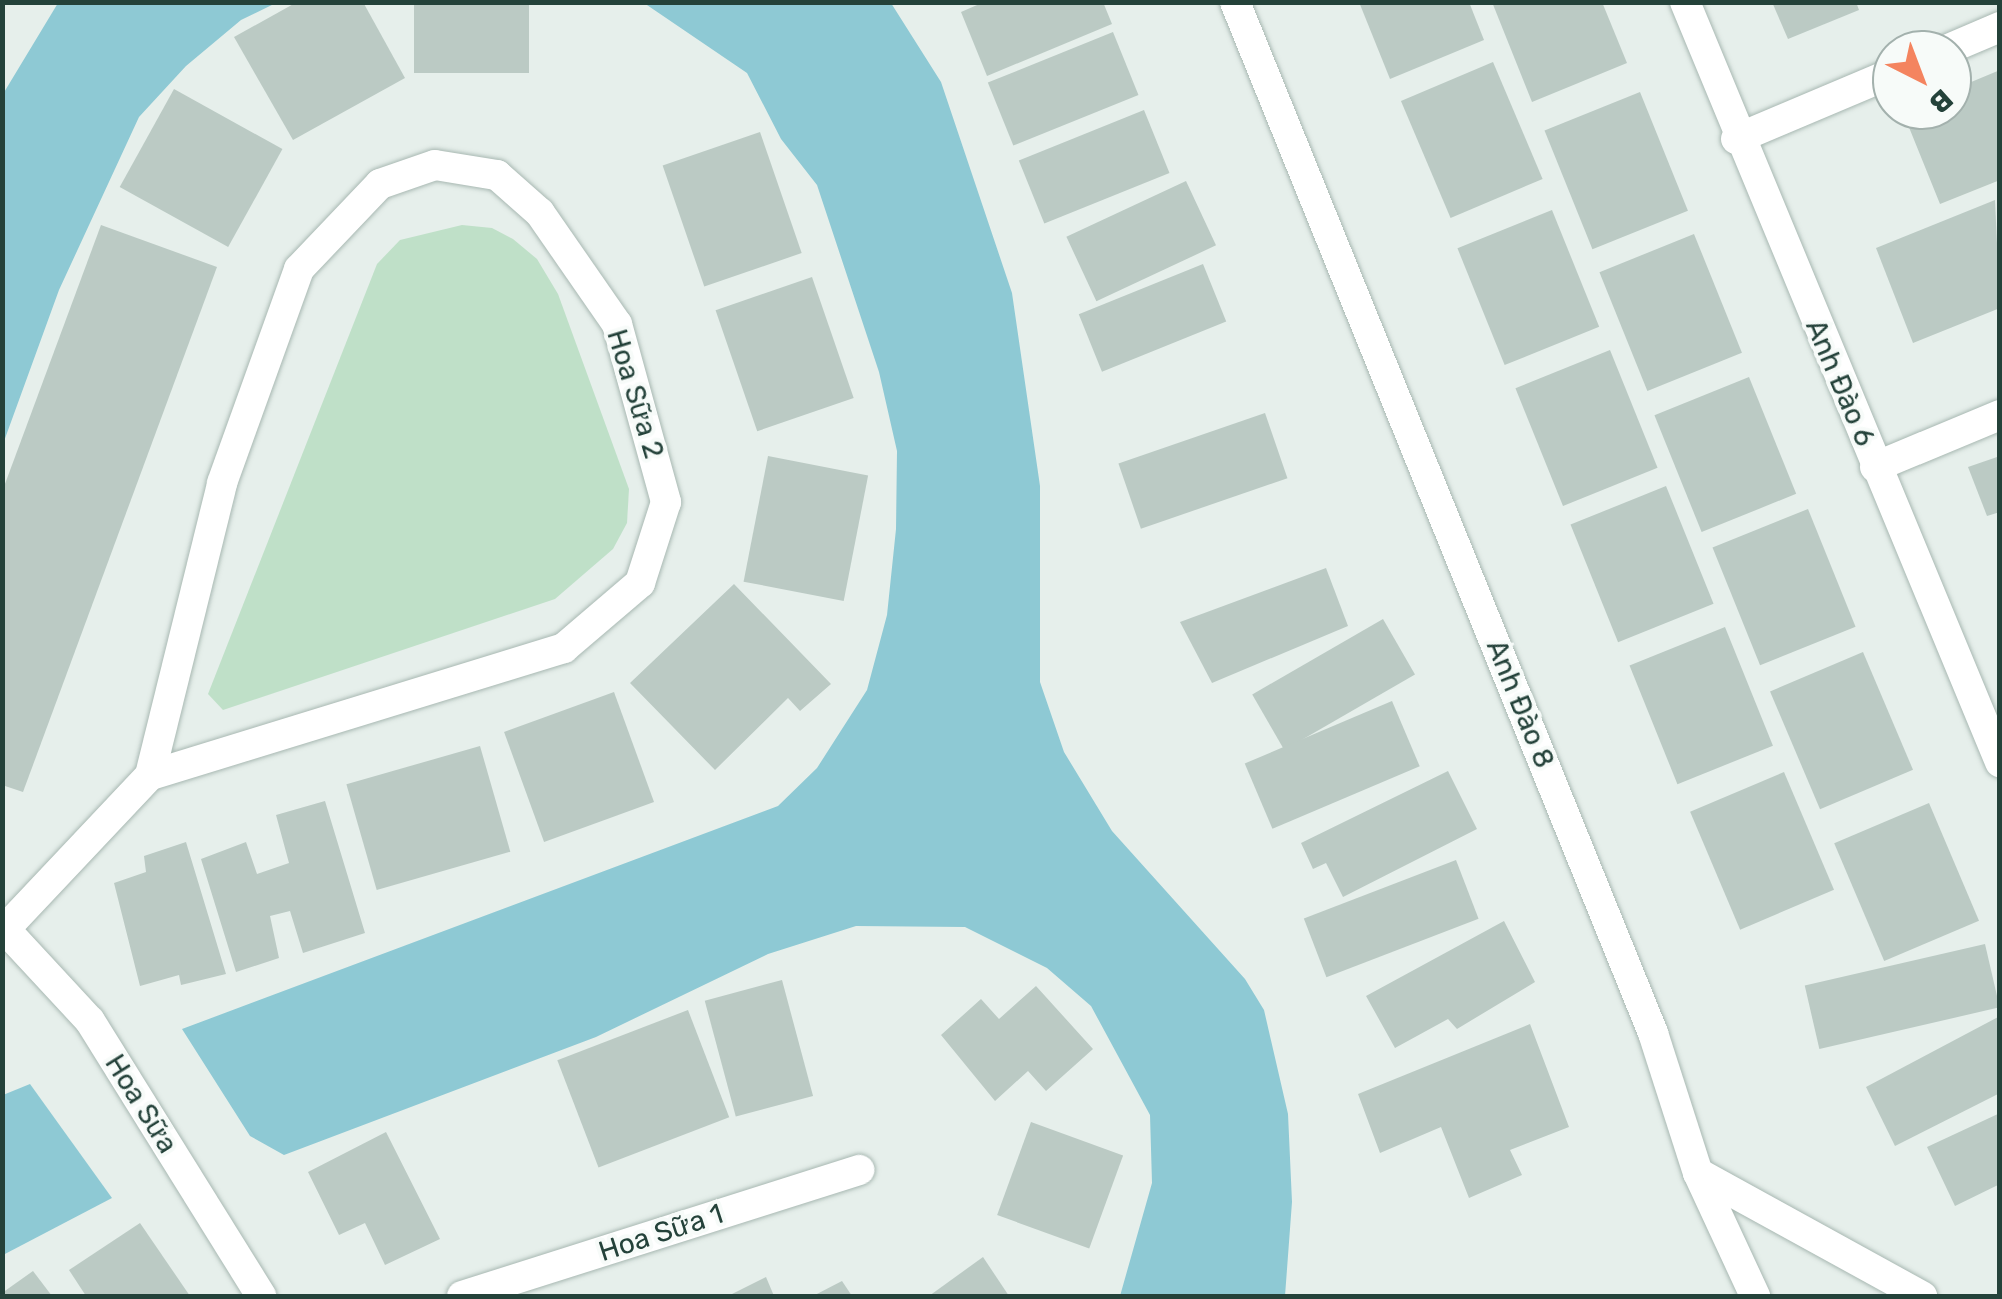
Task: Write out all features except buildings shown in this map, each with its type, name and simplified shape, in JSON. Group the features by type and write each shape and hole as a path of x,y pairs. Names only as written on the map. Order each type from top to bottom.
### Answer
{"street":[{"name":"Anh Đào 8","path":"1235,2 1653,1033 1698,1173 1754,1296"},
{"name":"Anh Đào 6","path":"1684,2 1736,138 2000,762"},
{"path":"1972,39 2000,27"},
{"path":"1736,138 1872,81"},
{"name":"Hoa Sữa 2","path":"4,927 150,775 564,648 640,584 666,502 617,324 540,213 497,175 435,165 380,184 299,269 222,482 150,775"},
{"path":"1875,467 2000,415"},
{"name":"Hoa Sữa","path":"4,927 90,1022 261,1296"},
{"name":"Hoa Sữa 1","path":"462,1296 859,1170"},
{"path":"1698,1173 1922,1296"}],"green space":[{"path":"462,225 492,228 513,239 537,259 558,294 629,489 627,523 613,549 555,599 223,710 208,694 377,264 400,240"}],"water":[{"path":"58,3 276,3 241,20 186,66 139,117 59,290 3,444 3,94"},
{"path":"644,3 891,3 941,82 1012,293 1040,486 1040,682 1064,752 1112,831 1245,979 1264,1010 1288,1114 1292,1202 1285,1296 1120,1296 1152,1183 1150,1115 1091,1006 1047,968 965,927 856,926 768,954 596,1037 284,1155 250,1136 182,1029 778,806 817,768 867,690 887,615 896,529 897,451 879,372 817,185 781,139 747,73"},
{"path":"30,1084 112,1198 3,1255 3,1095"}]}
